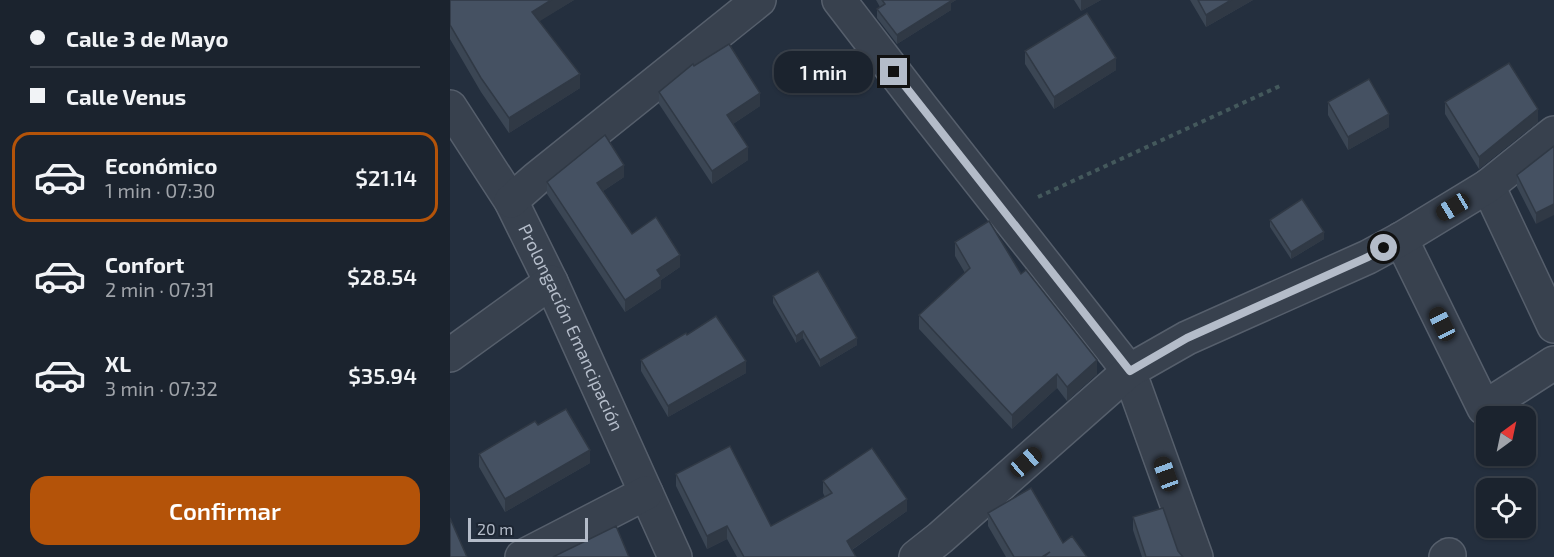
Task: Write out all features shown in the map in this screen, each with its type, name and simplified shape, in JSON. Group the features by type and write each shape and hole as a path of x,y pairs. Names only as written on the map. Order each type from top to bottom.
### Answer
{"street":[{"path":"511,201 759,0"},
{"path":"839,0 1130,371 1196,557"},
{"name":"Prolongación Emancipación","path":"450,107 511,201 551,282 675,557"},
{"path":"936,551 1130,371 1187,338 1368,257 1401,239 1488,186 1554,133"},
{"path":"1488,186 1554,326"},
{"path":"1401,239 1484,408 1554,363"},
{"path":"450,355 551,282"},
{"path":"522,557 646,493"}],"path":[{"path":"1005,213 1282,86"}],"building":[{"path":"450,0 551,0 532,12 580,74 509,118 481,78 450,25"},
{"path":"882,0 951,1 897,35 877,9 885,4"},
{"path":"1198,0 1231,0 1206,15"},
{"path":"1087,13 1116,58 1054,97 1025,51"},
{"path":"729,44 760,93 727,115 748,147 712,171 659,92 693,64 694,66"},
{"path":"1509,63 1538,109 1479,157 1445,102"},
{"path":"1369,79 1389,114 1348,137 1328,102"},
{"path":"605,135 624,165 597,183 632,234 656,217 680,255 657,270 661,276 625,300 547,182"},
{"path":"1554,146 1554,204 1536,213 1517,175"},
{"path":"1302,199 1324,232 1291,252 1270,220"},
{"path":"989,221 1021,274 1026,270 1097,360 1067,387 1057,374 1012,415 919,315 970,268 955,242"},
{"path":"818,271 857,338 820,360 803,331 796,336 773,296"},
{"path":"716,316 746,361 668,406 641,360"},
{"path":"566,409 590,450 505,499 479,454 535,421 538,425"},
{"path":"730,446 771,526 832,493 823,481 872,448 907,499 847,541 856,557 744,557 727,526 707,536 676,474"},
{"path":"1031,488 1063,543 1072,536 1087,557 1045,557 1050,552 1042,557 1014,557 988,513"},
{"path":"1163,508 1178,551 1183,557 1146,557 1133,517"},
{"path":"450,518 467,557 450,557"},
{"path":"616,526 629,557 553,557"}],"route":[{"path":"894,72 1130,371 1187,338 1384,248"}]}
